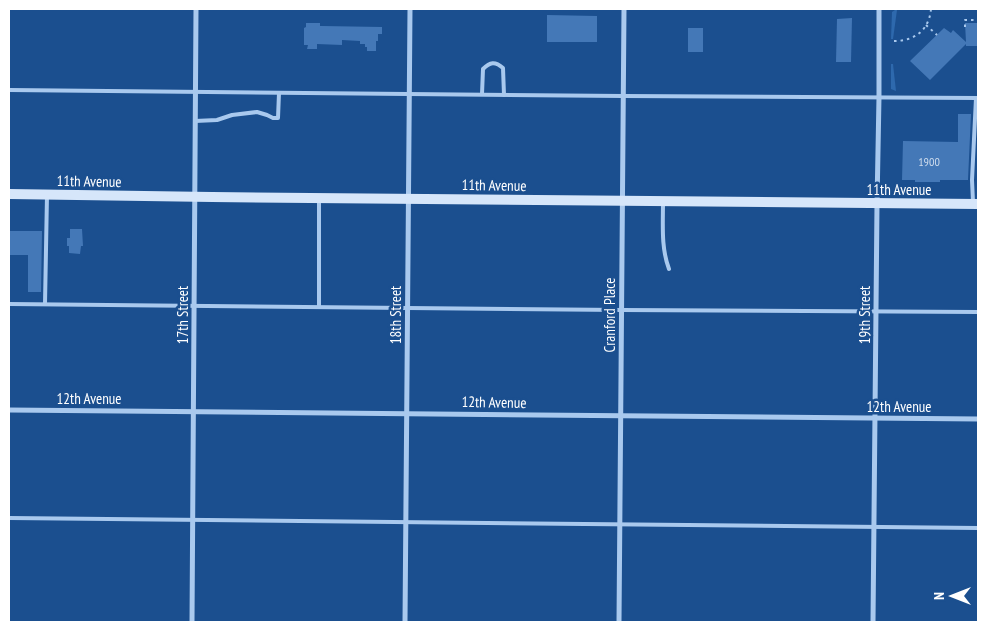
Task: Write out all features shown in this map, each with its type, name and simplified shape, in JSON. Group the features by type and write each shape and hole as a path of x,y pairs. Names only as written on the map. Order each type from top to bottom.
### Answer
{"main road":[{"name":"11th Avenue","path":"9,194 976,204"}],"street":[{"name":"17th Street","path":"192,622 196,9"},
{"name":"18th Street","path":"405,622 410,9"},
{"name":"Cranford Place","path":"619,622 624,9"},
{"name":"19th Street","path":"873,622 879,9"},
{"name":"12th Avenue","path":"9,410 978,419"}],"lane":[{"path":"482,94 483,69 488,64 494,63 502,68 504,95"},
{"path":"9,90 977,98 973,170 976,204"},
{"path":"195,121 217,120 232,115 257,112 278,118 279,93"},
{"path":"45,304 47,195"},
{"path":"319,198 319,307"},
{"path":"663,202 664,249 669,269"},
{"path":"9,304 978,312"},
{"path":"9,518 978,528"}],"path":[{"path":"894,40 906,40 918,34 929,20 932,9"},
{"path":"965,28 965,20 978,21 978,9"},
{"path":"926,25 937,35"}],"shaded area":[{"path":"897,10 893,39 891,39 892,12"},
{"path":"891,64 893,64 896,91 891,89"}],"building":[{"path":"547,15 597,16 597,42 547,42"},
{"path":"852,18 851,62 836,62 837,19"},
{"path":"306,23 320,23 320,26 382,27 382,34 378,34 376,51 367,51 365,44 360,44 360,41 342,40 342,45 317,44 317,49 307,49 308,45 304,45 304,28"},
{"path":"965,23 978,23 978,46 966,46 966,44 930,80 910,61 944,28 951,33 953,30 966,42"},
{"path":"688,28 703,28 703,52 688,52"},
{"path":"958,114 971,114 968,180 915,182 915,180 902,180 903,141 958,142"},
{"path":"70,229 82,229 83,246 81,246 80,254 69,253 67,238 70,238"},
{"path":"9,231 42,231 41,292 28,292 28,255 9,255"}]}
